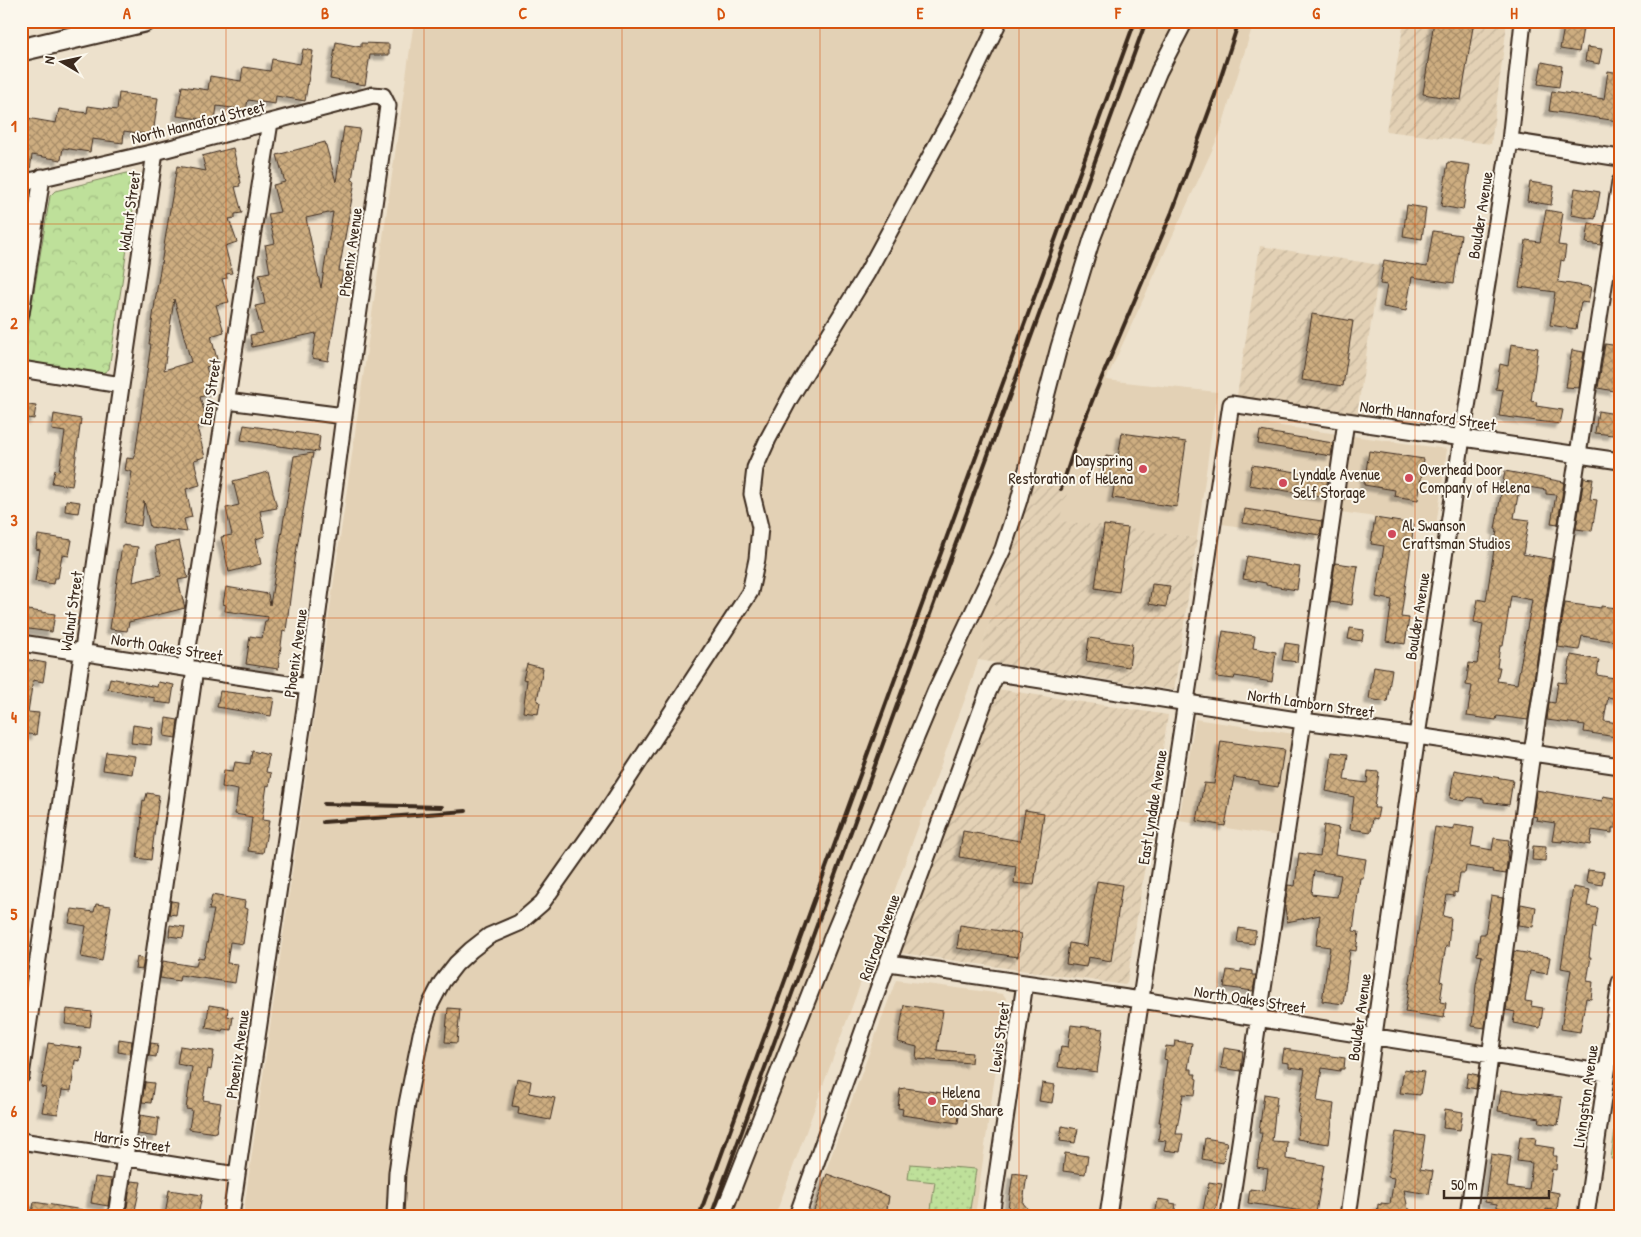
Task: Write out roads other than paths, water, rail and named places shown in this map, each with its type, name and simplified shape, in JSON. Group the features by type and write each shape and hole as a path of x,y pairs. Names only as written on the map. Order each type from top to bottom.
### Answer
{"highway":[{"path":"21,50 144,21"}],"street":[{"path":"394,1216 397,1172 407,1104 430,1005 442,982 456,964 471,950 489,936 519,922 542,902 607,812 750,592 757,559 760,527 752,494 755,468 790,398 867,274 964,94 999,21"},
{"path":"722,1216 833,935 932,699 1003,549 1019,500 1059,346 1092,239 1159,71 1185,21"},
{"name":"Boulder Avenue","path":"1348,1216 1416,736 1510,141 1523,21"},
{"name":"North Hannaford Street","path":"21,183 155,152 373,95 383,96"},
{"name":"Phoenix Avenue","path":"231,1216 308,688 388,106 383,96"},
{"name":"Easy Street","path":"116,1216 227,401 270,122"},
{"path":"1510,141 1620,158"},
{"name":"Walnut Street","path":"21,1076 155,152"},
{"path":"21,313 42,178"},
{"path":"1468,1216 1532,753 1620,182"},
{"path":"21,369 122,385"},
{"path":"227,401 344,416"},
{"name":"North Hannaford Street","path":"1231,404 1620,461"},
{"name":"East Lyndale Avenue","path":"1108,1216 1231,404"},
{"path":"1229,1216 1304,721 1346,421"},
{"name":"North Oakes Street","path":"21,643 308,688"},
{"name":"North Lamborn Street","path":"997,673 1304,721 1620,766"},
{"name":"Railroad Avenue","path":"797,1216 988,692 997,673"},
{"name":"North Oakes Street","path":"889,963 1259,1018 1606,1073"},
{"name":"Livingston Avenue","path":"1586,1216 1620,982"},
{"name":"Lewis Street","path":"991,1216 1025,983"},
{"name":"Harris Street","path":"21,1140 236,1175"}],"railway":[{"path":"699,1216 1135,21"},
{"path":"711,1216 1146,21"},
{"path":"1061,489 1094,396 1172,212 1215,95 1239,21"},
{"path":"324,804 442,807"},
{"path":"323,822 466,811"}],"place":[{"name":"Dayspring Restoration of Helena","path":"1143,469"},
{"name":"Overhead Door Company of Helena","path":"1409,478"},
{"name":"Lyndale Avenue Self Storage","path":"1283,483"},
{"name":"Al Swanson Craftsman Studios","path":"1392,534"},
{"name":"Helena Food Share","path":"932,1101"}]}
